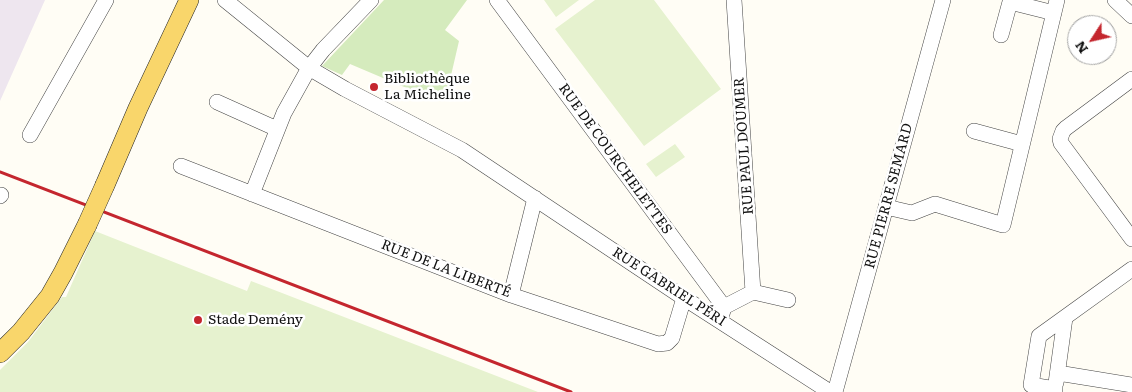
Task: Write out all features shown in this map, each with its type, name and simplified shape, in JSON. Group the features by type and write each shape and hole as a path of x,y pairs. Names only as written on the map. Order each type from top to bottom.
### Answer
{"main road":[{"path":"0,353 22,332 50,296 63,273 87,225 138,108 189,0"},
{"path":"108,178 135,129 199,0"}],"street":[{"path":"30,135 106,0"},
{"name":"RUE GABRIEL PÉRI","path":"225,0 309,68 345,89 448,141 684,298 722,314 830,392"},
{"path":"252,194 277,129 309,68 323,50 371,0"},
{"name":"RUE DE COURCHELETTES","path":"498,0 722,314"},
{"name":"RUE PAUL DOUMER","path":"734,0 753,292"},
{"name":"RUE PIERRE SEMARD","path":"835,392 943,0"},
{"path":"1115,0 1132,16"},
{"path":"886,207 912,213 935,204 1003,225 1056,6 1010,2 1001,35"},
{"path":"1132,79 1066,128 1060,139 1061,143 1132,239"},
{"path":"217,102 277,129"},
{"path":"974,131 1022,144"},
{"name":"RUE DE LA LIBERTÉ","path":"181,166 511,295 661,345 667,343 672,338 684,298"},
{"path":"511,295 535,198"},
{"path":"1065,318 1055,390 1032,384 1040,336 1132,268"},
{"path":"722,314 753,292 788,300"},
{"path":"1058,373 1132,385"}],"shaded area":[{"path":"0,0 45,0 0,101"}],"green space":[{"path":"384,0 467,0 445,30 459,41 446,97 409,89 350,64 342,75 322,66"},
{"path":"544,0 579,0 556,17"},
{"path":"595,0 654,0 721,89 644,146 555,29"},
{"path":"675,144 685,157 656,177 646,164"},
{"name":"Stade Demény","path":"95,231 247,291 251,281 538,392 0,392 0,370 28,342 62,297 66,297"}],"railway":[{"path":"0,172 571,392"}],"place":[{"name":"Bibliothèque La Micheline","path":"374,87"},
{"name":"Stade Demény","path":"198,320"}]}
